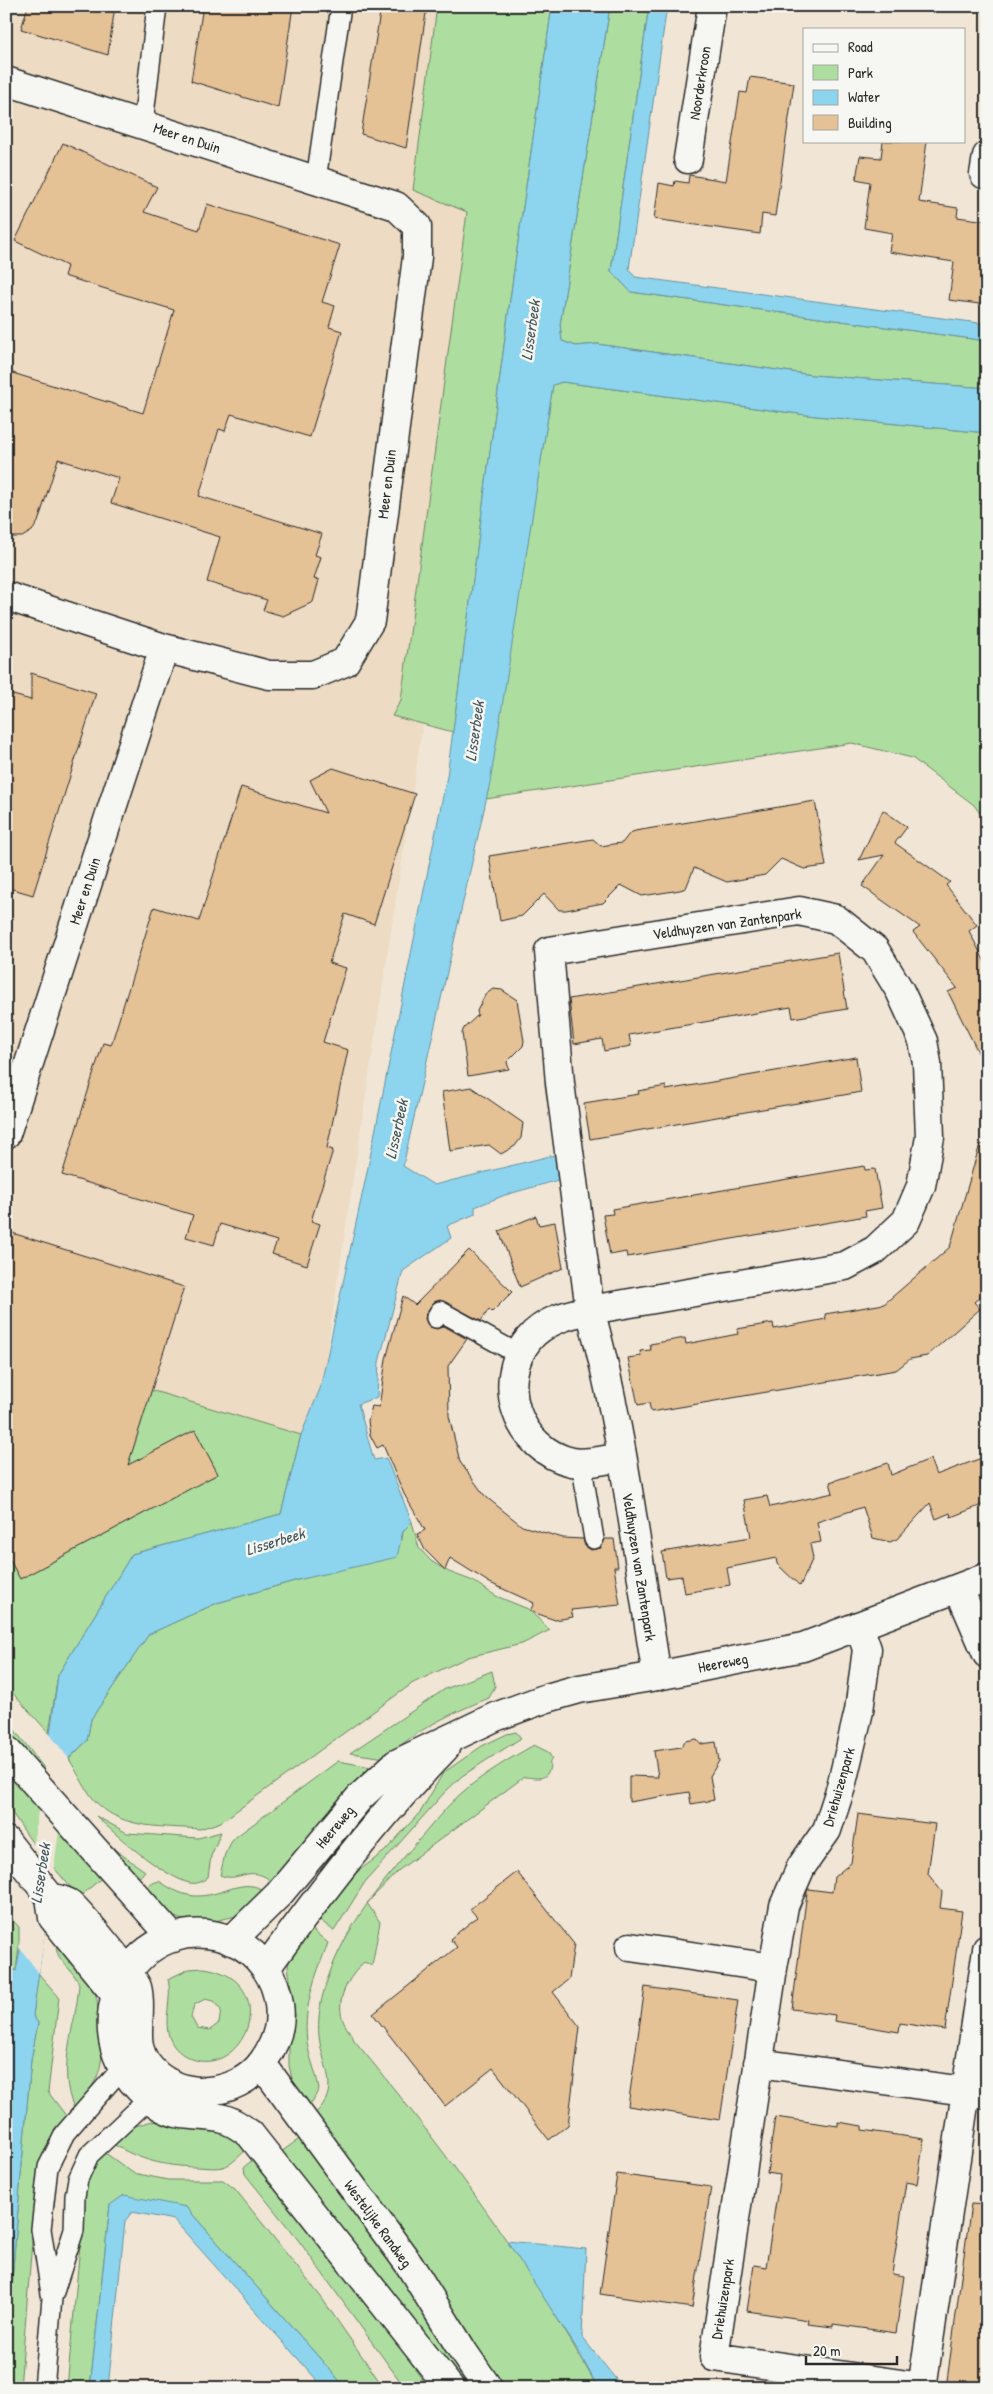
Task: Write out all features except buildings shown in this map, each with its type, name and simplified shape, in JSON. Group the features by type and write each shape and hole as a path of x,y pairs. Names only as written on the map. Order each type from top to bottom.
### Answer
{"street":[{"name":"Noorderkroon","path":"688,159 712,6"},
{"name":"Meer en Duin","path":"6,81 396,206 417,226 417,257 370,621 345,662 313,675 269,675 164,648 6,596"},
{"name":"Meer en Duin","path":"6,1134 164,648"},
{"name":"Veldhuyzen van Zantenpark","path":"622,1457 574,1463 554,1456 535,1441 518,1419 511,1389 518,1354 530,1337 544,1326 565,1315 590,1310 845,1266 875,1250 906,1221 921,1186 930,1137 930,1094 923,1041 900,992 875,950 836,919 799,911 549,951 560,1084 590,1310 602,1355 622,1457 657,1676"},
{"name":"Heereweg","path":"231,1941 279,1894 360,1797 396,1764 495,1717 546,1698 803,1647 987,1577"},
{"path":"959,1589 987,1654"},
{"name":"Driehuizenpark","path":"859,1626 867,1649 859,1711 841,1787 827,1830 801,1867 784,1906 772,1968 714,2357 922,2388 976,2093 987,1949"},
{"name":"Heereweg","path":"266,1968 309,1909 380,1819 457,1736"},
{"path":"6,1750 173,1938"},
{"path":"6,1841 50,1897 53,1918 121,1982 137,1986 139,2047 146,2062 156,2074 160,2091 158,2105 179,2114 224,2119 250,2134 262,2146 450,2388"},
{"path":"202,1935 231,1941 250,1952 266,1968 278,1995 280,2024 270,2052 262,2064 240,2082 214,2091 160,2091 137,2087 123,2067 114,2047 111,2026 121,1982 148,1952 173,1938 202,1935"},
{"path":"630,1948 772,1968"},
{"path":"758,2063 976,2093"},
{"name":"Westelijke Randweg","path":"262,2064 409,2264 488,2388"}],"lane":[{"name":"Meer en Duin","path":"143,124 157,6"},
{"path":"316,180 341,6"},
{"path":"436,1318 440,1311 518,1354"},
{"path":"581,1462 594,1539"},
{"path":"52,2298 41,2228 48,2167 65,2133 123,2067"},
{"path":"44,2388 52,2298 74,2230 75,2196 78,2179 89,2154 160,2091"}],"shaded area":[{"path":"6,6 520,6 497,239 301,1520 123,1587 49,1733 6,1686"}],"green space":[{"path":"437,6 552,6 514,270 453,732 392,716 401,700 467,212 413,190"},
{"path":"610,6 649,6 611,271 631,292 987,341 987,388 812,375 597,344 576,346 562,341 560,325"},
{"path":"562,382 807,415 987,433 987,823 974,805 912,758 852,743 486,799 553,385"},
{"path":"147,1389 301,1435 281,1514 132,1554 58,1675 49,1733 6,1686 6,1552 119,1474"},
{"path":"412,1522 419,1548 431,1561 449,1572 473,1581 496,1596 528,1609 550,1630 522,1644 468,1657 413,1683 221,1822 200,1829 159,1827 133,1823 120,1818 98,1804 69,1759 87,1741 91,1719 149,1634 217,1603 298,1580 402,1540 403,1531"},
{"path":"492,1671 495,1686 489,1698 434,1723 409,1739 386,1758 350,1753 445,1689"},
{"path":"6,1719 86,1822 118,1852 145,1871 135,1882 6,1737"},
{"path":"516,1732 521,1738 462,1776 444,1793 365,1882 334,1931 316,1917 344,1882 385,1851 421,1811 443,1773 482,1746 507,1734"},
{"path":"534,1745 548,1752 552,1759 545,1776 538,1778 524,1777 399,1870 371,1899 440,1815 472,1784"},
{"path":"338,1761 377,1768 274,1883 258,1874 233,1877 220,1875 225,1854 233,1839"},
{"path":"6,1767 103,1877 79,1897 31,1841 6,1804"},
{"path":"96,1816 127,1833 198,1838 221,1832 211,1856 208,1877 200,1882 192,1883 175,1877 138,1853"},
{"path":"159,1881 178,1892 194,1896 209,1895 242,1886 250,1886 267,1892 236,1916 207,1923 183,1920 169,1915 142,1891 150,1884"},
{"path":"368,1904 380,1922 372,1966 364,1962 344,1990 341,2014 344,2023 354,2040 421,2123 484,2208 544,2297 598,2388 503,2388 310,2118 320,2109 325,2100 329,2083 319,2031 323,1994 339,1951"},
{"path":"6,1913 19,1927 16,1971 6,1964"},
{"path":"308,1926 328,1943 318,1969 306,2021 308,2048 319,2089 312,2102 303,2108 297,2099 289,2066 289,2044 295,2016 288,1966 291,1954"},
{"path":"62,1942 94,1990 102,2047 97,2077 92,2087 74,2108 69,2093 67,2063 79,1985 57,1952 56,1947"},
{"path":"204,1968 228,1976 243,1990 249,2007 248,2025 240,2041 228,2054 211,2061 192,2059 182,2054 174,2046 168,2032 168,1979 189,1969","holes":["205,1999 213,2001 221,2010 219,2023 210,2030 197,2028 191,2017 194,2005"]},
{"path":"38,1973 59,1997 48,2092 67,2117 50,2140 38,2169 20,2388 6,2388 6,2348 31,2060 38,2023 33,2016"},
{"path":"152,2121 227,2133 248,2148 230,2164 213,2168 173,2165 152,2161 132,2154 113,2144 132,2127"},
{"path":"302,2137 374,2231 479,2388 466,2388 281,2152"},
{"path":"104,2152 133,2173 168,2180 223,2180 235,2189 321,2297 384,2388 346,2388 186,2207 110,2205 90,2388 67,2388 84,2201 91,2167"},
{"path":"256,2157 389,2329 428,2388 405,2388 299,2241 245,2174 244,2167"}],"water":[{"name":"Lisserbeek","path":"552,6 610,6 560,325 562,341 576,346 597,344 812,375 987,388 987,433 807,415 562,382 553,385 490,783 403,1166 434,1185 558,1154 562,1179 505,1195 475,1207 475,1214 447,1226 451,1238 403,1271 379,1362 377,1397 358,1404 374,1460 386,1458 412,1522 403,1531 397,1557 298,1580 217,1603 149,1634 91,1719 87,1741 67,1760 33,2016 38,2023 31,2060 6,2348 6,1964 16,1971 58,1675 132,1554 281,1514 301,1435 320,1389 366,1177 447,776 514,270"},
{"path":"649,6 667,6 629,269 635,277 987,324 987,341 631,292 611,271"},
{"path":"124,2195 186,2207 346,2388 324,2388 174,2220 132,2212 125,2221 108,2388 90,2388 110,2205"},
{"path":"507,2241 586,2249 582,2337 623,2388 598,2388 579,2352"}],"pier":[{"path":"49,1733 69,1759 39,1973 19,1947"}]}
